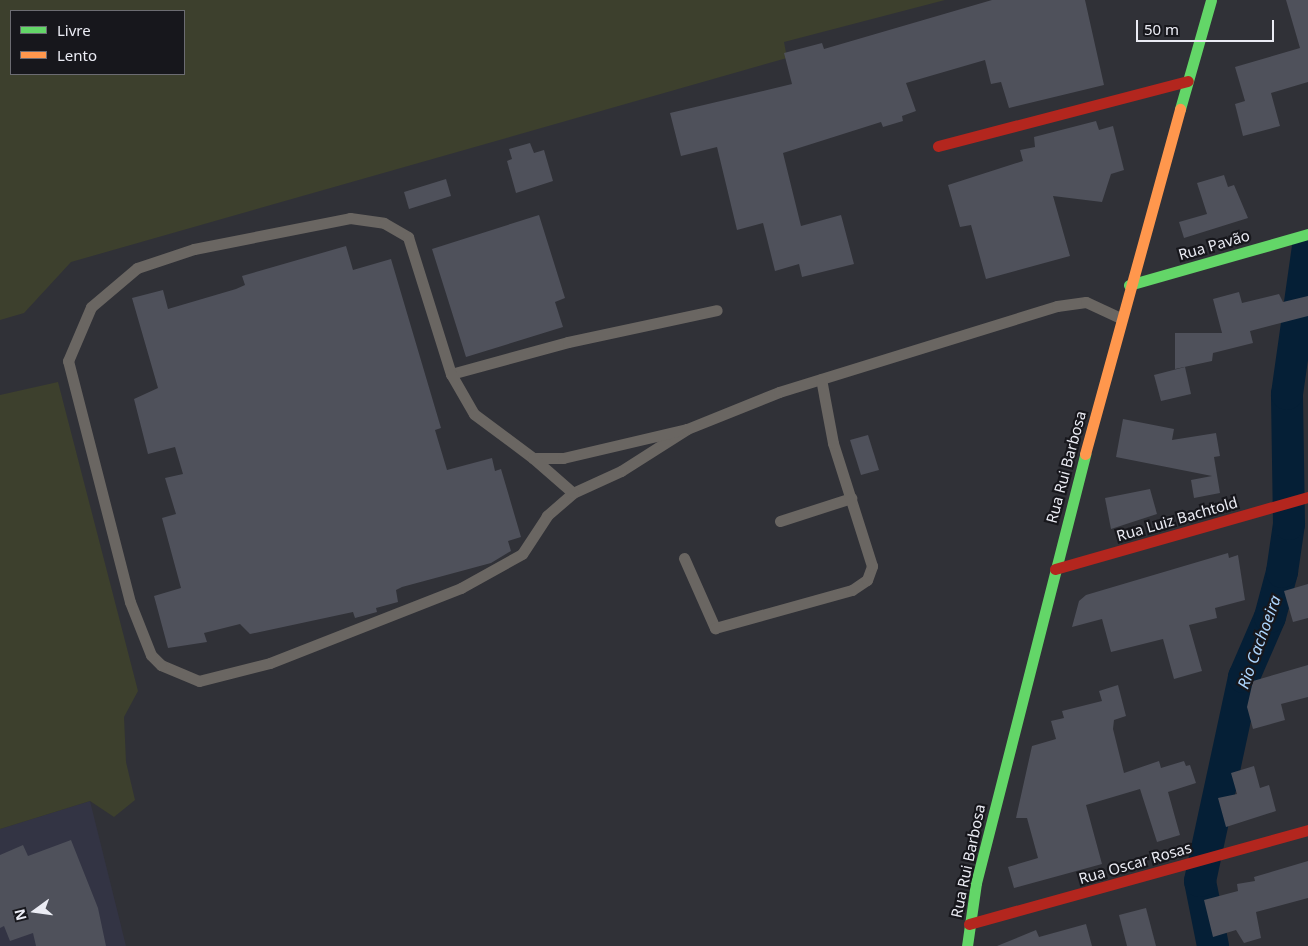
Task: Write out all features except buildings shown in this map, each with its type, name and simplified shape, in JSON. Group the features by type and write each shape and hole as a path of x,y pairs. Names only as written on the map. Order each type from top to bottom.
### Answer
{"street":[{"name":"Rua Rui Barbosa","path":"967,946 969,924 983,850 1055,569 1129,285 1211,0"},
{"path":"938,146 1188,81"},
{"name":"Rua Pavão","path":"1129,285 1303,235"},
{"name":"Rua Luiz Bachtold","path":"1055,569 1304,498"},
{"name":"Rua Oscar Rosas","path":"969,924 1308,830"}],"lane":[{"path":"573,493 533,458 474,414 451,374 408,237 384,223 350,218 194,249 137,268 91,307 68,361 130,602 151,656 161,665 199,681 218,679 461,588 522,554 547,516 573,493 620,471 687,429"},
{"path":"533,458 564,458 687,429 821,379 1057,306 1086,302 1121,318"},
{"path":"451,374 568,342 717,310"},
{"path":"684,558 715,628 852,590 867,580 872,566 833,443 821,379"},
{"path":"780,521 851,498"}],"shaded area":[{"path":"90,801 126,946 0,946 0,829"}],"green space":[{"path":"0,0 945,0 784,42 787,58 71,262 24,313 0,320"},
{"path":"58,382 138,691 124,717 126,762 135,800 114,817 90,801 0,829 0,395"}],"waterway":[{"name":"Rio Cachoeira","path":"1213,946 1200,881 1244,677 1270,617 1282,572 1289,524 1287,394 1308,246"}],"traffic: fast":[{"path":"1180,109 1211,0"},
{"path":"1129,285 1308,234"},
{"path":"967,946 976,883 1085,454"}],"traffic: slow":[{"path":"1085,454 1180,109"}],"traffic: jam":[{"path":"938,146 1188,81"},
{"path":"1055,569 1308,497"},
{"path":"969,924 1308,830"}]}
